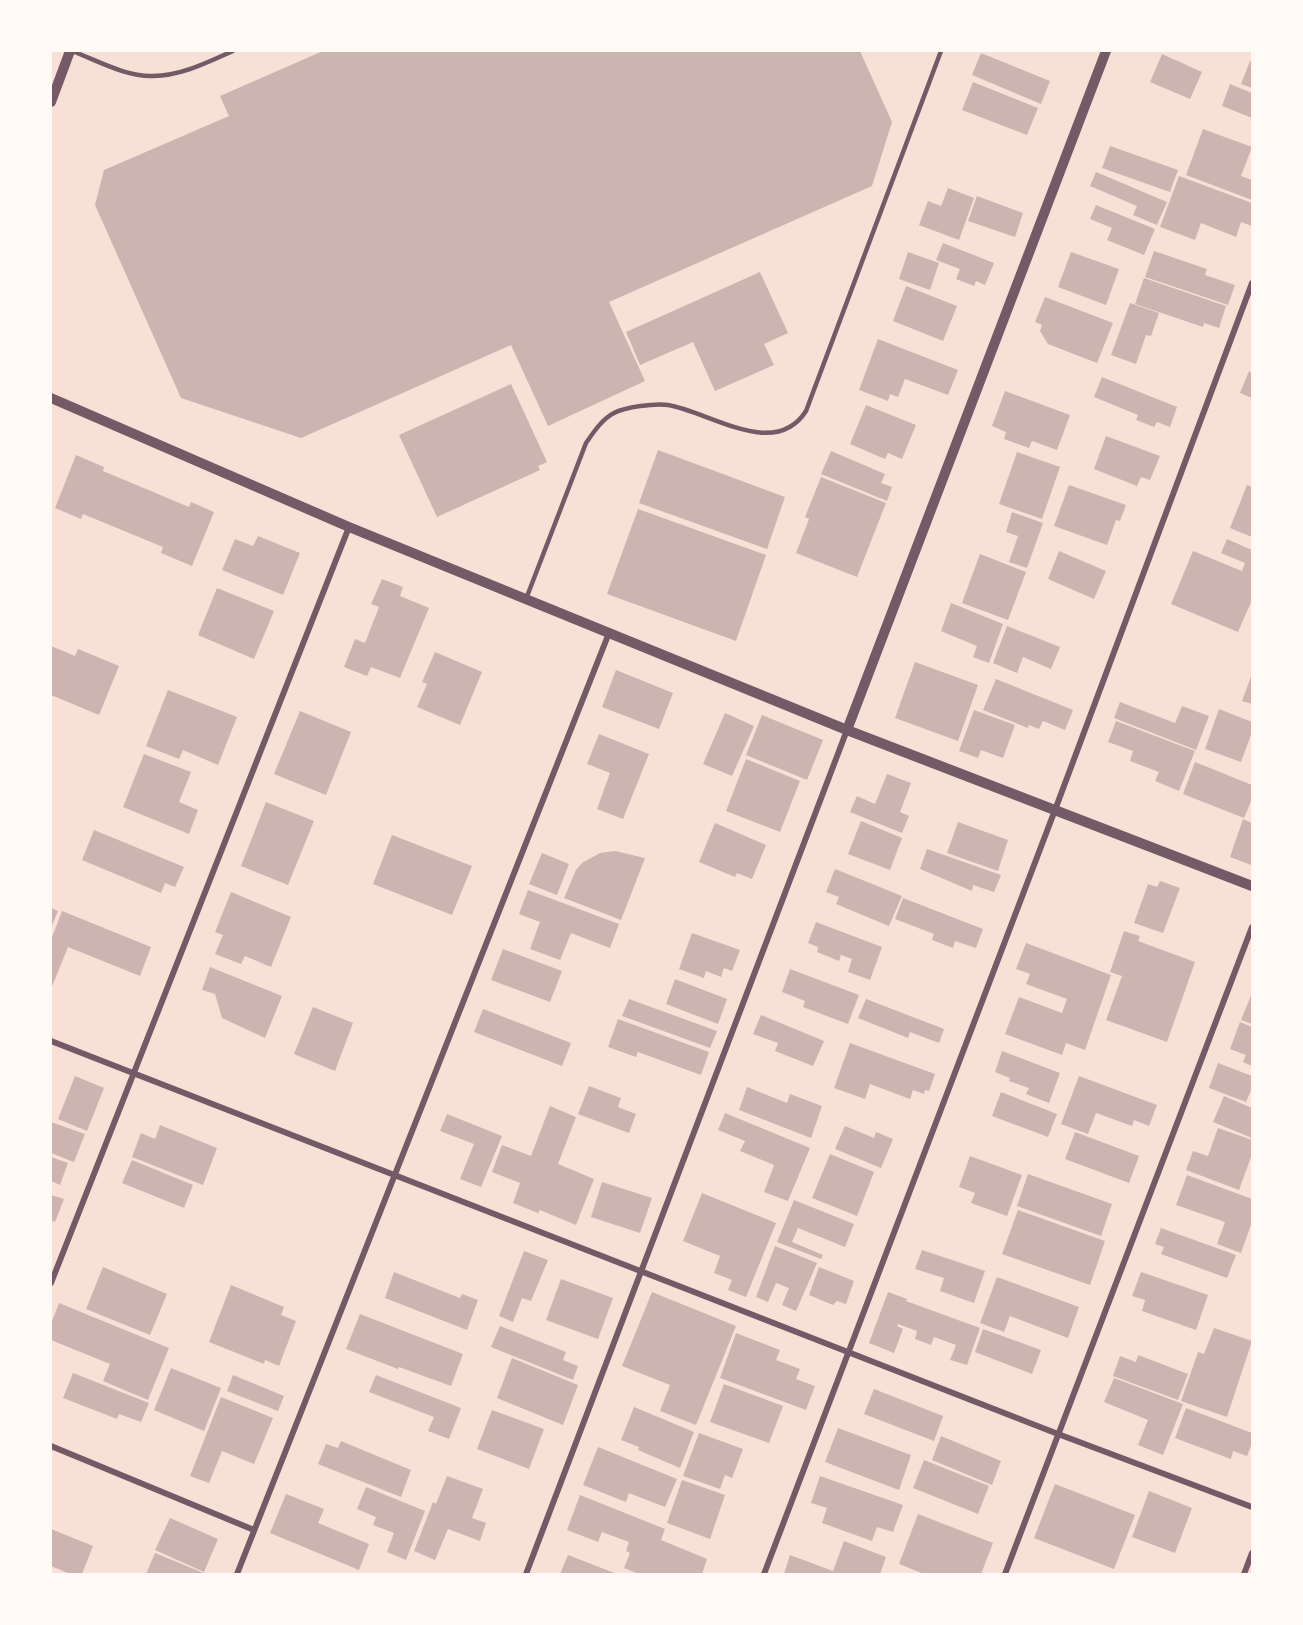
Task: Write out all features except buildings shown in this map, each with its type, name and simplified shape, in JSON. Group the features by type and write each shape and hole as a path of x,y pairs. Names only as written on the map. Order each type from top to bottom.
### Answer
{"street":[{"path":"51,102 71,51"},
{"path":"526,1574 1106,51"},
{"path":"764,1574 1055,810 1252,283"},
{"path":"51,398 349,527 847,730 1252,886"},
{"path":"51,1283 349,527"},
{"path":"237,1574 609,633"},
{"path":"1005,1574 1252,927"},
{"path":"51,1041 1058,1434 1252,1507"},
{"path":"51,1446 254,1530"},
{"path":"1244,1574 1252,1553"}],"lane":[{"path":"71,51 129,72 151,76 198,67 233,51"},
{"path":"526,599 586,443 598,427 614,413 642,406 667,405 755,432 772,434 786,430 799,422 806,411 940,51"}]}
